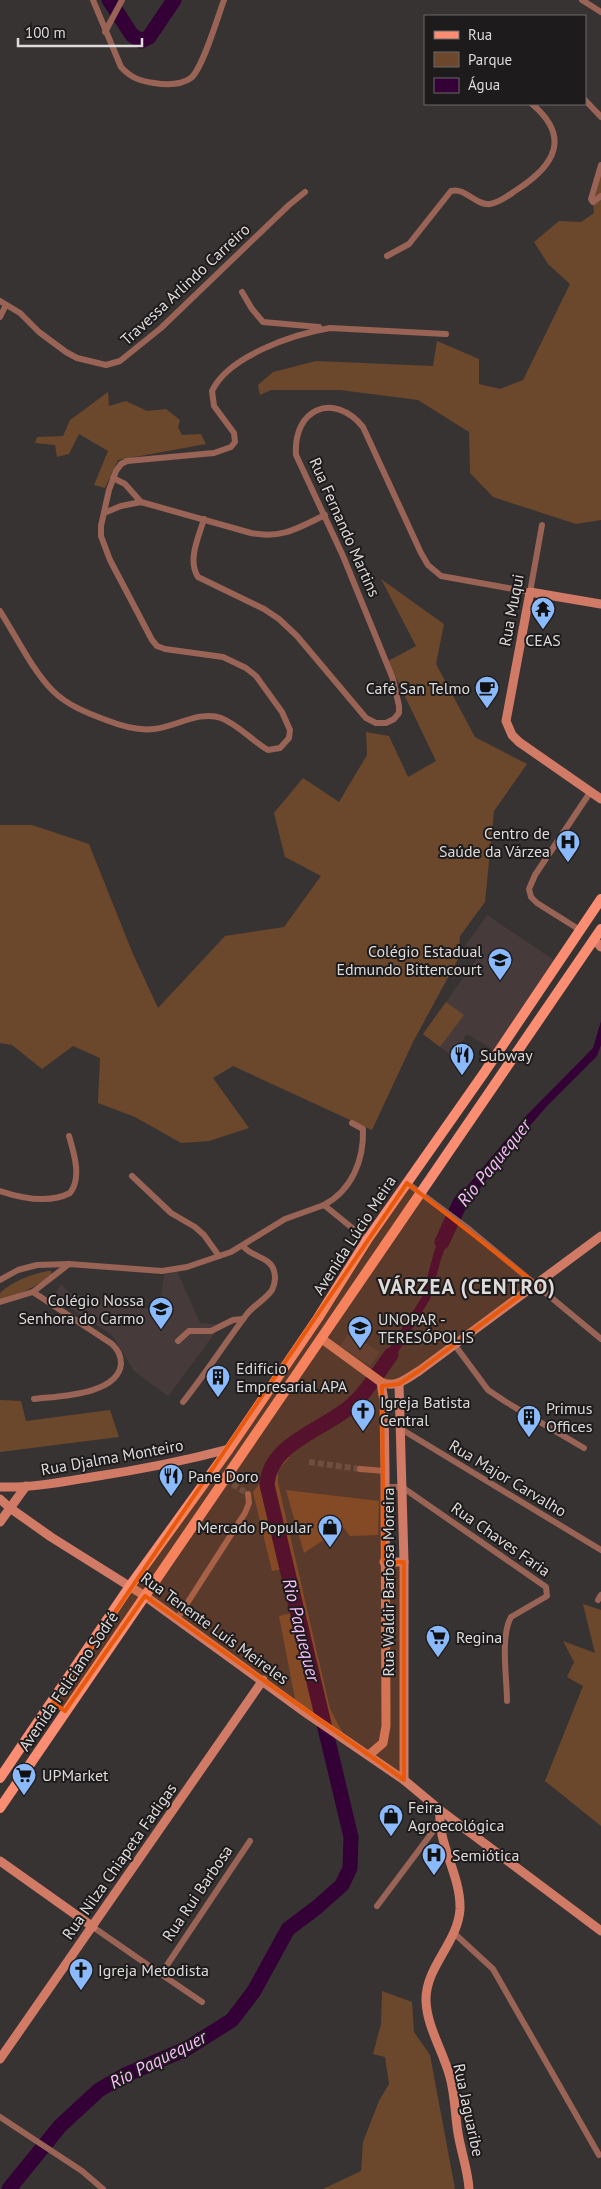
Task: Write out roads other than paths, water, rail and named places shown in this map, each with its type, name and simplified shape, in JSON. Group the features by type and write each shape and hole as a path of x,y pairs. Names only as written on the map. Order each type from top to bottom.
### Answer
{"main road":[{"name":"Rua Fernando Martins","path":"530,592 601,604"},
{"name":"Rua Muqui","path":"530,592 508,700 506,721 512,735 601,799"},
{"name":"Avenida Lúcio Meira","path":"130,1586 229,1449 318,1318 367,1240 484,1073 601,900"},
{"name":"Avenida Lúcio Meira","path":"145,1596 322,1340 420,1193 597,943 601,929"},
{"path":"322,1340 380,1381 390,1385 399,1384 601,1236"},
{"name":"Rua Waldir Barbosa Moreira","path":"369,1755 379,1748 385,1736 385,1471 384,1401 380,1381"},
{"name":"Rua Waldir Barbosa Moreira","path":"399,1384 404,1562 404,1780"},
{"path":"384,1401 400,1401"},
{"name":"Rua Djalma Monteiro","path":"0,1487 71,1481 165,1464 229,1449"},
{"path":"0,1522 26,1486"},
{"name":"Rua Tenente Luís Meireles","path":"0,1499 51,1537 145,1596 306,1713 404,1780 440,1810 601,1931"},
{"path":"384,1562 404,1562"},
{"name":"Avenida Feliciano Sodré","path":"0,1778 53,1703 130,1586"},
{"name":"Avenida Feliciano Sodré","path":"0,1808 145,1596"},
{"name":"Rua Nilza Chiapeta Fadigas","path":"0,2059 263,1680"},
{"path":"53,1703 65,1711"},
{"name":"Rua Jaguaribe","path":"440,1810 440,1822 459,1896 460,1910 455,1934 428,1984 426,2001 429,2020 450,2077 458,2135 469,2189"},
{"path":"0,1860 93,1927"}],"street":[{"path":"92,0 121,67 128,74 145,82 164,85 179,83 192,77 201,62 224,0"},
{"path":"582,0 601,12"},
{"path":"105,32 121,3"},
{"path":"586,101 601,117"},
{"path":"387,256 409,244 451,191 458,190 476,200 490,204 504,198 542,171 550,161 554,140 545,115 533,105"},
{"path":"601,165 591,199 593,202 601,196"},
{"name":"Travessa Arlindo Carreiro","path":"0,301 20,313 39,332 77,358 112,364 120,361 155,333 288,205 305,192"},
{"path":"242,292 252,309 263,322 330,328 446,334"},
{"path":"0,317 6,305"},
{"path":"0,611 44,680 54,692 69,704 121,726 149,729 214,716 231,724 268,750 280,748 285,744 289,738 288,723 256,676 246,668 223,657 165,649 157,646 152,640 105,549 101,526 113,478 121,464 127,461 214,453 231,447 235,442 234,433 214,406 212,400 212,391 215,383 248,358 268,346 297,335 330,328"},
{"name":"Rua Fernando Martins","path":"204,518 194,556 194,572 198,577 264,608 278,619 297,636 366,718 376,723 386,723 394,720 399,713 399,697 325,514 296,456 295,443 304,419 316,411 337,409 356,419 363,427 421,553 434,571 452,579 530,592"},
{"path":"113,478 125,484 141,502"},
{"path":"104,513 121,506 141,502 204,518 251,533 278,536 325,514"},
{"name":"Rua Muqui","path":"530,592 542,525"},
{"path":"580,930 537,903 531,897 529,888 535,875 590,792"},
{"path":"0,1280 18,1270 31,1266 69,1264 162,1270 187,1267 242,1246 285,1219 331,1201 348,1183 358,1166 363,1129 352,1124"},
{"path":"0,1191 30,1198 56,1198 70,1193 76,1182 76,1161 69,1136"},
{"path":"132,1176 165,1208 204,1235 219,1256"},
{"path":"407,1183 470,1230 601,1339"},
{"path":"324,1205 367,1240"},
{"path":"183,1402 244,1319 272,1289 276,1277 270,1263 248,1252 242,1246"},
{"path":"0,1302 33,1292 69,1264"},
{"path":"33,1292 112,1344 119,1352 121,1360 116,1377 104,1386 81,1392 34,1399"},
{"path":"178,1341 189,1331 211,1331 233,1320 244,1319"},
{"path":"454,1344 488,1390 584,1448"},
{"path":"380,1381 393,1390 400,1401"},
{"name":"Rua Major Carvalho","path":"401,1429 601,1550"},
{"path":"360,1469 385,1471"},
{"path":"384,1487 402,1487"},
{"name":"Rua Chaves Faria","path":"402,1487 524,1570 547,1590 548,1594 544,1598 515,1614 508,1623 506,1639 507,1701"},
{"path":"177,1620 245,1513 249,1503 248,1494"},
{"path":"377,1906 440,1822"},
{"name":"Rua Rui Barbosa","path":"158,1972 163,1971 250,1842"},
{"path":"93,1927 202,2002"},
{"path":"455,1934 493,1970 599,2155"},
{"path":"0,2117 56,2156 82,2171 103,2189"}],"water":[{"path":"601,1021 601,1045 597,1056 547,1106 509,1150 459,1216 450,1211 458,1197 526,1116 593,1048"},
{"path":"445,1222 453,1227 441,1259 430,1299 385,1374 376,1369 422,1297 434,1252"}],"waterway":[{"name":"Rio Paquequer","path":"109,0 132,35 141,41 149,37 174,0"},
{"name":"Rio Paquequer","path":"442,1242 465,1196"},
{"name":"Rio Paquequer","path":"9,2189 60,2126 99,2090 125,2075 186,2049 232,2020 254,1991 288,1929 342,1885 350,1868 351,1837 267,1485 270,1470 288,1447 353,1404 391,1355"}],"tunnel":[{"path":"309,1462 360,1469"},
{"path":"225,1479 248,1494"}],"place":[{"name":"CEAS","path":"543,630"},
{"name":"Café San Telmo","path":"487,709"},
{"name":"Centro de Saúde da Várzea","path":"568,863"},
{"name":"Colégio Estadual Edmundo Bittencourt","path":"500,981"},
{"name":"Subway","path":"462,1076"},
{"name":"Colégio Nossa Senhora do Carmo","path":"161,1330"},
{"name":"UNOPAR - TERESÓPOLIS","path":"360,1349"},
{"name":"Edifício Empresarial APA","path":"218,1398"},
{"name":"Igreja Batista Central","path":"363,1432"},
{"name":"Primus Offices","path":"529,1438"},
{"name":"Pane Doro","path":"171,1497"},
{"name":"Mercado Popular","path":"330,1548"},
{"name":"Regina","path":"438,1658"},
{"name":"UPMarket","path":"24,1796"},
{"name":"Feira Agroecológica","path":"391,1837"},
{"name":"Semiótica","path":"434,1876"},
{"name":"Igreja Metodista","path":"81,1991"}],"district":[{"name":"VÁRZEA (CENTRO)","path":"467,1287"}]}
